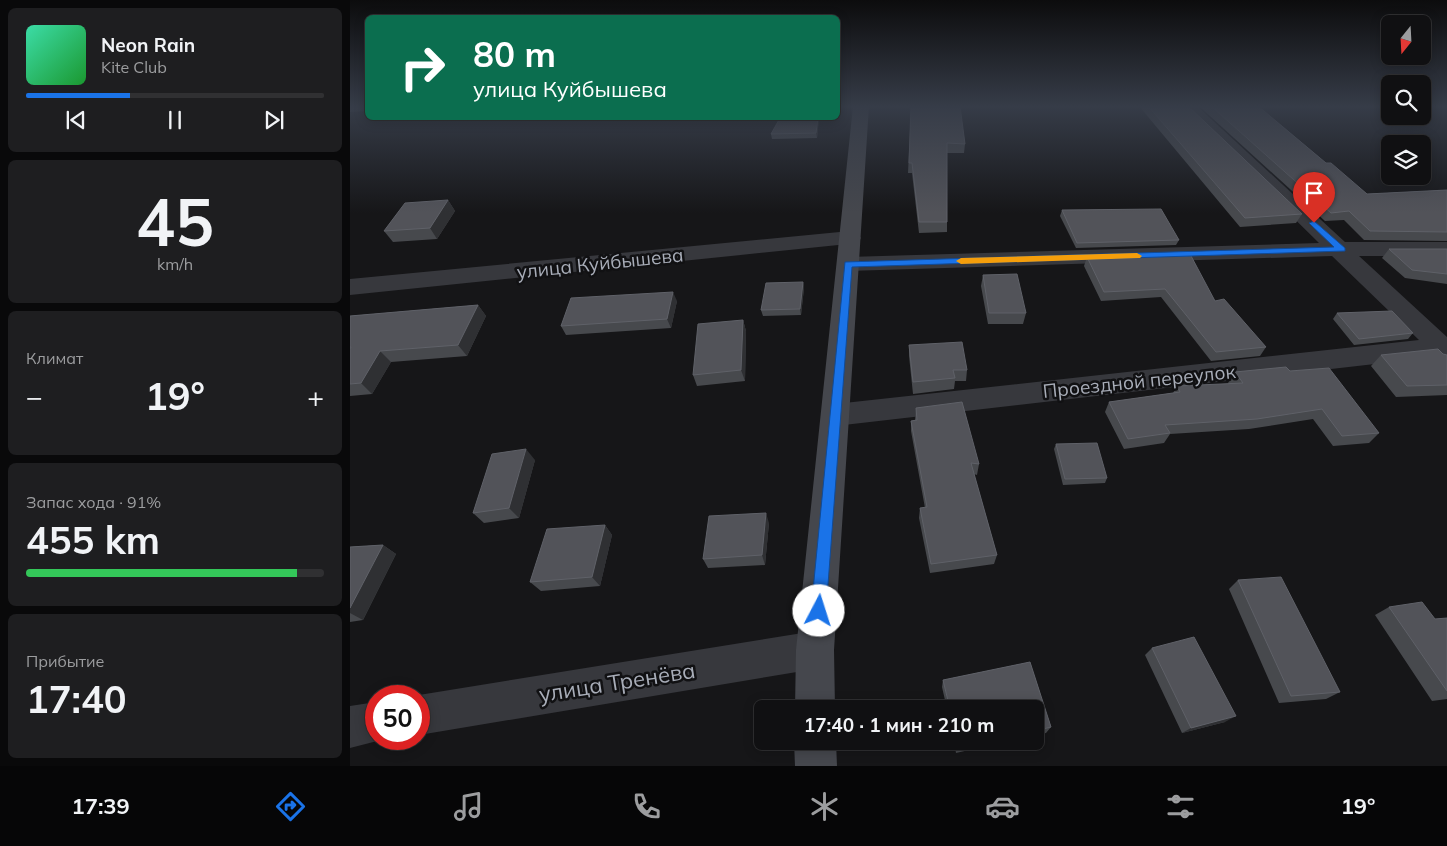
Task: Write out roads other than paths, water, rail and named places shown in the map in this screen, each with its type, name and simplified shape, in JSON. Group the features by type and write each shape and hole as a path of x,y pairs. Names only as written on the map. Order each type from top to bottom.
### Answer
{"main road":[{"path":"815,700 815,650 858,142"},
{"path":"816,750 816,766"}],"street":[{"path":"1226,142 1444,349"},
{"name":"улица Куйбышева","path":"350,287 849,251 1447,248"},
{"name":"Проездной переулок","path":"835,415 1444,349"},
{"name":"улица Тренёва","path":"430,713 815,650"},
{"path":"350,726 365,724"}]}
